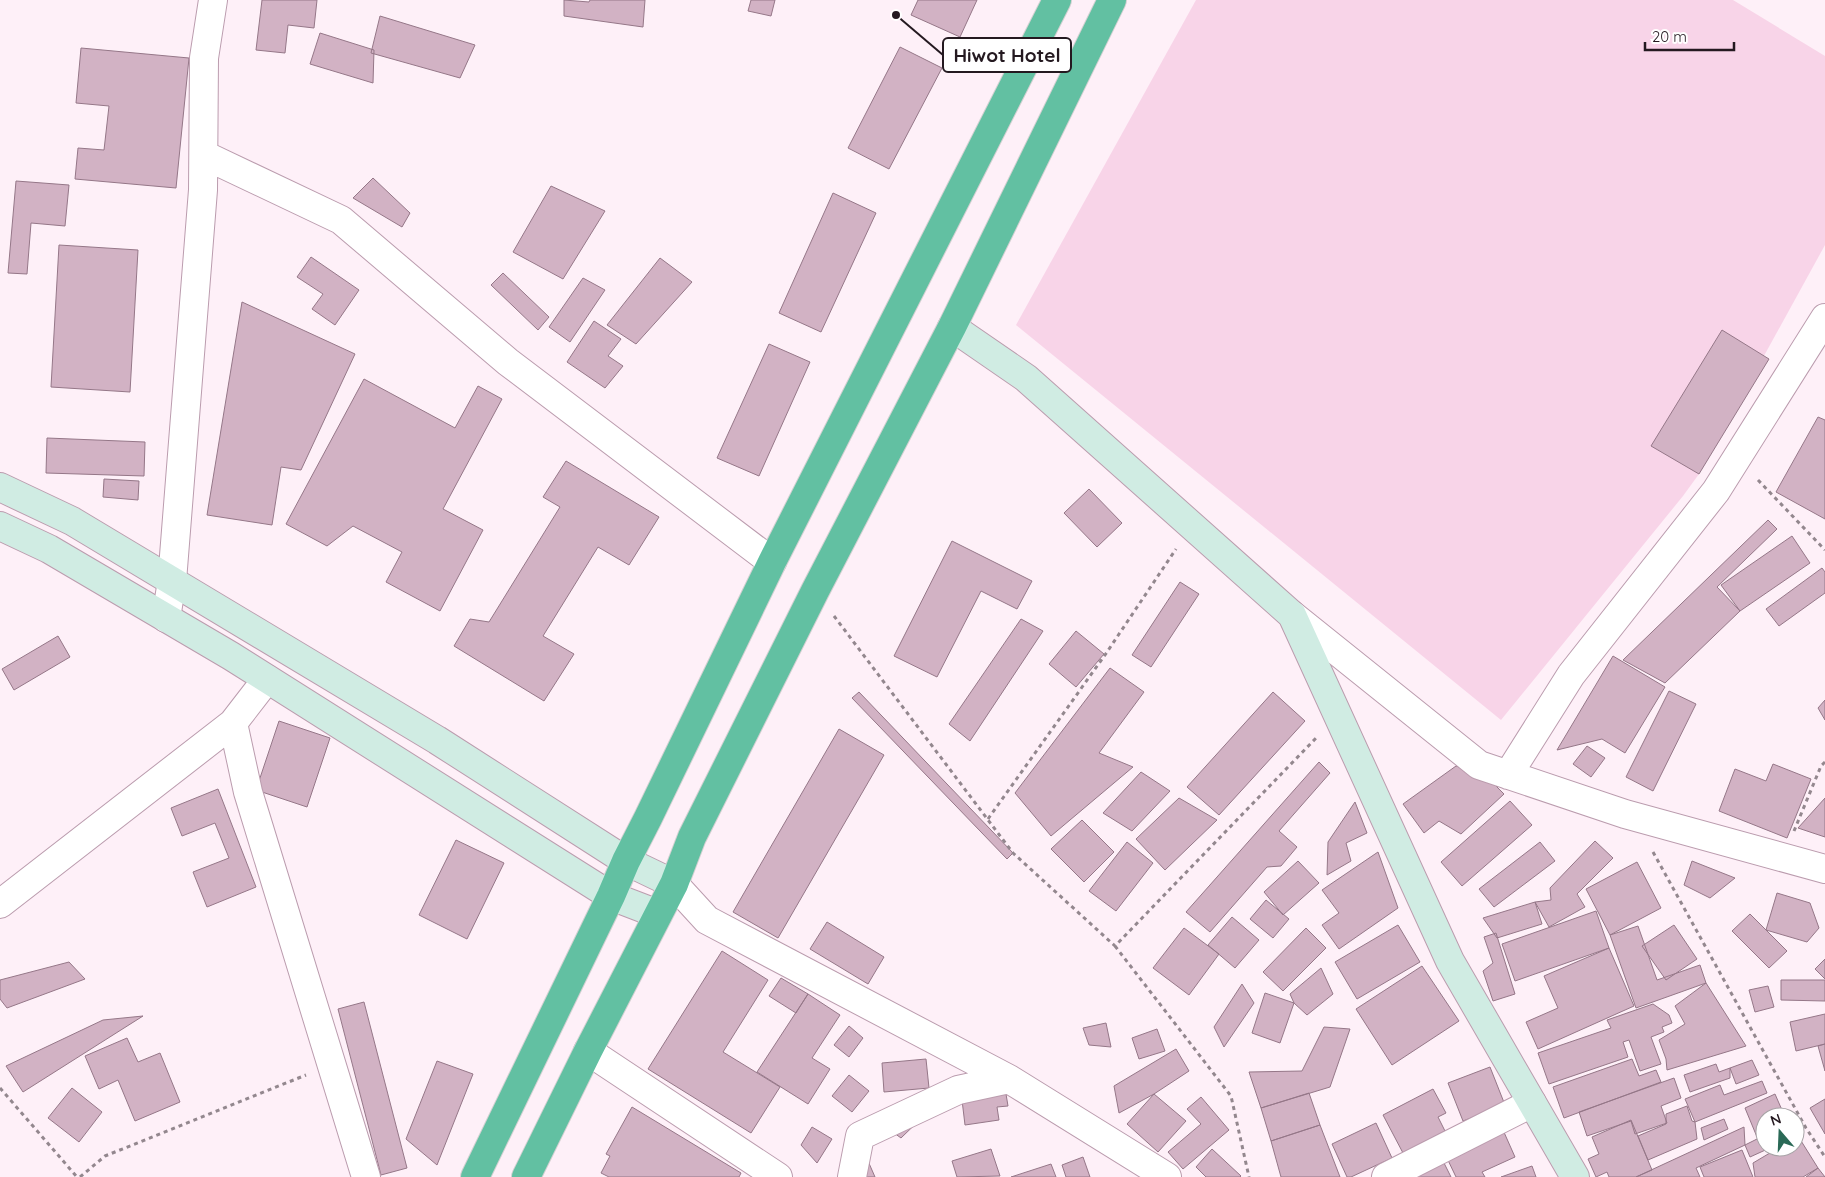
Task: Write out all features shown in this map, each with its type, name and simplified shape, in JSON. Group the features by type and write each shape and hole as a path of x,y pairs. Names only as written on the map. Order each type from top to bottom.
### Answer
{"highway":[{"path":"475,1177 772,562 1057,0"},
{"path":"526,1177 674,884 692,837 815,591 952,327 1112,0"}],"street":[{"path":"166,618 172,581 203,190 204,58 213,0"},
{"path":"204,155 341,220 508,362 772,562"},
{"path":"1508,775 1572,675 1716,491 1825,318"},
{"path":"952,327 1026,378 1292,615 1479,765 1633,816 1825,869"},
{"path":"0,487 72,521 437,740 626,862 674,884 706,920"},
{"path":"0,526 49,549 267,679 611,896 658,914 706,920 1009,1079 1168,1177"},
{"path":"1292,615 1450,961 1575,1177"},
{"path":"0,904 233,723 267,679"},
{"path":"233,723 248,792 366,1177"},
{"path":"588,1051 778,1177"},
{"path":"852,1177 860,1136 958,1090 1009,1079"},
{"path":"1386,1177 1532,1103"}],"path":[{"path":"1736,458 1825,550"},
{"path":"988,819 1105,656 1192,526"},
{"path":"815,591 1013,853 1115,946 1231,1096 1249,1177"},
{"path":"1115,946 1338,715"},
{"path":"1783,857 1821,766 1825,762"},
{"path":"1633,816 1806,1128 1825,1157"},
{"path":"0,1088 79,1177 105,1156 332,1065"}],"shaded area":[{"path":"1196,0 1733,0 1825,56 1825,245 1699,474 1501,720 1016,325"}],"building":[{"path":"262,0 317,0 314,28 288,25 285,53 256,50"},
{"path":"564,0 589,2 590,0 645,0 643,27 564,16"},
{"path":"751,0 775,0 771,16 748,11"},
{"path":"918,0 977,0 960,37 911,15"},
{"path":"380,16 475,45 460,78 371,53"},
{"path":"320,33 374,50 373,83 310,64"},
{"path":"900,47 942,68 889,169 848,148"},
{"path":"81,48 189,58 176,188 75,179 78,148 104,150 109,106 76,103"},
{"path":"373,178 410,213 402,227 353,198"},
{"path":"16,181 69,185 65,226 31,223 27,274 8,273"},
{"path":"551,186 605,211 563,279 513,252"},
{"path":"833,193 876,213 821,332 779,313"},
{"path":"59,245 138,250 130,392 51,387"},
{"path":"311,257 359,290 335,325 312,309 323,294 297,277"},
{"path":"660,258 692,282 636,344 607,325"},
{"path":"503,273 549,317 538,330 491,285"},
{"path":"583,278 605,290 570,342 549,327"},
{"path":"242,302 355,354 301,470 281,467 272,525 207,515"},
{"path":"594,321 621,339 608,356 623,366 605,388 567,362"},
{"path":"1722,330 1769,359 1699,474 1651,446"},
{"path":"769,344 810,362 759,476 717,458"},
{"path":"364,379 455,428 478,386 502,399 443,509 483,530 440,611 386,582 402,552 353,526 327,546 286,524"},
{"path":"1818,417 1825,420 1825,519 1776,492"},
{"path":"47,438 145,442 144,476 46,473"},
{"path":"566,461 659,517 629,565 598,547 543,636 574,654 544,701 454,646 470,619 489,622 560,507 543,497"},
{"path":"104,479 139,481 138,500 103,497"},
{"path":"1089,489 1122,523 1097,547 1064,513"},
{"path":"1768,520 1777,529 1717,587 1740,611 1665,683 1623,660"},
{"path":"1792,536 1810,563 1740,611 1721,585"},
{"path":"952,541 1032,581 1017,609 981,591 937,677 894,656"},
{"path":"1822,568 1825,572 1825,593 1779,626 1766,609"},
{"path":"1180,582 1199,594 1151,667 1132,655"},
{"path":"1021,619 1043,631 970,741 949,724"},
{"path":"1076,631 1104,654 1076,687 1049,664"},
{"path":"58,636 70,657 14,690 2,669"},
{"path":"1613,656 1665,687 1625,753 1602,739 1557,750"},
{"path":"1110,668 1144,692 1099,753 1133,767 1051,836 1015,793"},
{"path":"1669,691 1696,704 1653,791 1626,777"},
{"path":"859,692 1013,853 1007,859 852,698"},
{"path":"1273,692 1305,721 1219,815 1187,787"},
{"path":"1825,700 1825,720 1818,708"},
{"path":"279,721 330,738 307,807 256,790"},
{"path":"839,729 884,755 778,938 733,912"},
{"path":"1587,746 1605,758 1591,777 1573,764"},
{"path":"1319,762 1330,773 1279,831 1297,847 1281,866 1267,867 1210,932 1186,912"},
{"path":"1773,764 1811,779 1787,838 1719,811 1735,769 1766,781"},
{"path":"1456,766 1485,775 1504,794 1461,834 1439,821 1424,833 1403,804"},
{"path":"1141,772 1170,791 1132,831 1103,813"},
{"path":"218,789 256,887 207,907 193,872 229,858 215,823 182,836 171,808"},
{"path":"1179,798 1217,820 1165,870 1136,839"},
{"path":"1825,798 1825,837 1798,828"},
{"path":"1510,801 1532,825 1462,886 1441,862"},
{"path":"1355,802 1367,833 1346,843 1351,861 1327,875 1328,842"},
{"path":"1082,820 1114,852 1084,882 1051,849"},
{"path":"456,840 504,863 467,939 419,915"},
{"path":"1595,841 1613,858 1577,894 1585,907 1549,927 1535,902 1551,900 1550,888"},
{"path":"1127,842 1153,863 1116,911 1089,891"},
{"path":"1540,842 1555,861 1494,907 1479,889"},
{"path":"1378,852 1398,908 1339,949 1322,925 1339,913 1322,890"},
{"path":"1298,861 1319,883 1283,915 1264,892"},
{"path":"1692,861 1735,878 1710,898 1684,885"},
{"path":"1637,862 1661,908 1610,935 1586,889"},
{"path":"1777,893 1810,903 1819,928 1807,942 1766,930"},
{"path":"1266,900 1289,919 1273,938 1250,919"},
{"path":"1535,902 1542,924 1497,938 1483,918"},
{"path":"1596,911 1609,948 1515,981 1502,944"},
{"path":"1750,914 1787,951 1769,968 1732,931"},
{"path":"1232,917 1259,940 1235,968 1208,945"},
{"path":"827,922 884,957 868,984 810,949"},
{"path":"1398,925 1420,962 1357,999 1335,962"},
{"path":"1674,925 1697,959 1666,980 1642,946"},
{"path":"1638,926 1657,980 1700,965 1706,983 1636,1008 1610,935"},
{"path":"1184,928 1219,954 1189,995 1153,968"},
{"path":"1306,928 1326,948 1283,991 1263,972"},
{"path":"1496,933 1515,994 1493,1001 1483,971 1493,963 1484,937"},
{"path":"1609,948 1634,1006 1538,1049 1526,1022 1558,1008 1544,976"},
{"path":"722,951 768,980 723,1052 780,1087 751,1133 648,1069"},
{"path":"1825,959 1825,979 1815,969"},
{"path":"69,962 85,979 7,1008 0,999 0,980"},
{"path":"1422,966 1459,1021 1392,1065 1356,1009"},
{"path":"1321,968 1333,994 1307,1015 1294,1003 1290,994"},
{"path":"781,978 808,994 796,1013 769,996"},
{"path":"1781,980 1825,980 1825,1001 1781,1000"},
{"path":"1706,983 1746,1046 1667,1070 1666,1059 1659,1040 1685,1024 1675,1006"},
{"path":"1242,984 1254,1003 1224,1047 1214,1027"},
{"path":"1768,986 1774,1007 1755,1012 1749,990"},
{"path":"1265,993 1294,1003 1280,1043 1252,1033"},
{"path":"808,994 840,1015 812,1058 830,1069 808,1104 757,1072"},
{"path":"364,1002 407,1168 381,1175 338,1009"},
{"path":"1653,1004 1669,1015 1672,1023 1662,1027 1664,1032 1651,1037 1661,1064 1640,1071 1629,1040 1623,1042 1628,1057 1549,1084 1538,1053 1611,1028 1607,1020"},
{"path":"1825,1014 1825,1044 1796,1051 1790,1022"},
{"path":"143,1016 23,1092 6,1066 103,1020"},
{"path":"1106,1023 1111,1047 1089,1045 1083,1028"},
{"path":"849,1026 863,1038 849,1057 834,1045"},
{"path":"1324,1027 1350,1029 1330,1087 1261,1108 1249,1072 1302,1071"},
{"path":"1157,1029 1165,1051 1139,1059 1132,1038"},
{"path":"127,1038 138,1062 160,1053 180,1102 135,1121 118,1080 99,1089 85,1056"},
{"path":"1825,1044 1825,1071 1818,1046"},
{"path":"1176,1049 1189,1071 1154,1094 1119,1113 1114,1086"},
{"path":"926,1059 929,1088 884,1092 882,1063"},
{"path":"1632,1059 1639,1076 1656,1070 1661,1082 1564,1118 1553,1087"},
{"path":"1752,1060 1759,1075 1736,1084 1730,1068"},
{"path":"437,1061 473,1074 437,1165 406,1139"},
{"path":"1716,1064 1719,1072 1730,1068 1730,1078 1690,1092 1684,1075"},
{"path":"1490,1067 1505,1105 1463,1121 1448,1083"},
{"path":"849,1075 869,1091 852,1112 832,1096"},
{"path":"1674,1078 1681,1098 1661,1106 1667,1123 1635,1134 1631,1121 1587,1136 1579,1112"},
{"path":"1762,1081 1767,1093 1695,1122 1685,1099 1720,1085 1724,1095"},
{"path":"72,1088 102,1112 79,1142 48,1118"},
{"path":"1433,1089 1446,1113 1438,1117 1445,1131 1403,1153 1383,1115"},
{"path":"1309,1093 1320,1125 1271,1141 1261,1108"},
{"path":"1006,1094 1008,1106 997,1107 999,1120 965,1125 962,1100"},
{"path":"1154,1094 1186,1121 1158,1152 1127,1124"},
{"path":"1775,1094 1781,1107 1755,1107 1755,1132 1745,1108"},
{"path":"1201,1097 1229,1130 1183,1169 1168,1152 1201,1124 1187,1109"},
{"path":"1825,1099 1825,1134 1810,1108"},
{"path":"1687,1106 1692,1121 1695,1122 1697,1139 1648,1160 1638,1136 1666,1124 1666,1114"},
{"path":"632,1107 741,1173 739,1177 609,1177 601,1173 610,1156 606,1154"},
{"path":"932,1108 901,1138 890,1130"},
{"path":"1724,1119 1728,1129 1704,1140 1701,1128"},
{"path":"1631,1120 1652,1170 1636,1177 1609,1177 1607,1172 1596,1177 1588,1159 1599,1154 1592,1137"},
{"path":"1376,1123 1392,1158 1351,1177 1347,1177 1332,1144"},
{"path":"1320,1125 1340,1177 1281,1177 1271,1141"},
{"path":"812,1127 832,1139 817,1163 801,1145"},
{"path":"1744,1127 1745,1145 1696,1168 1700,1177 1636,1177"},
{"path":"1503,1130 1515,1157 1482,1172 1485,1177 1456,1177 1446,1156"},
{"path":"1755,1140 1755,1155 1750,1157 1745,1145"},
{"path":"1805,1147 1818,1168 1803,1177 1755,1177 1753,1163 1763,1157 1805,1157"},
{"path":"991,1149 1000,1176 957,1177 952,1161"},
{"path":"1212,1149 1241,1176 1206,1177 1196,1167"},
{"path":"1742,1150 1753,1177 1704,1177 1700,1167"},
{"path":"1083,1157 1090,1177 1066,1177 1062,1165"},
{"path":"868,1161 875,1177 863,1177"},
{"path":"1443,1161 1451,1177 1412,1177"},
{"path":"1051,1164 1056,1177 1011,1177"},
{"path":"1532,1166 1536,1177 1501,1177"},
{"path":"1818,1168 1825,1177 1806,1177"}],"place":[{"name":"Hiwot Hotel","path":"896,15"}]}
